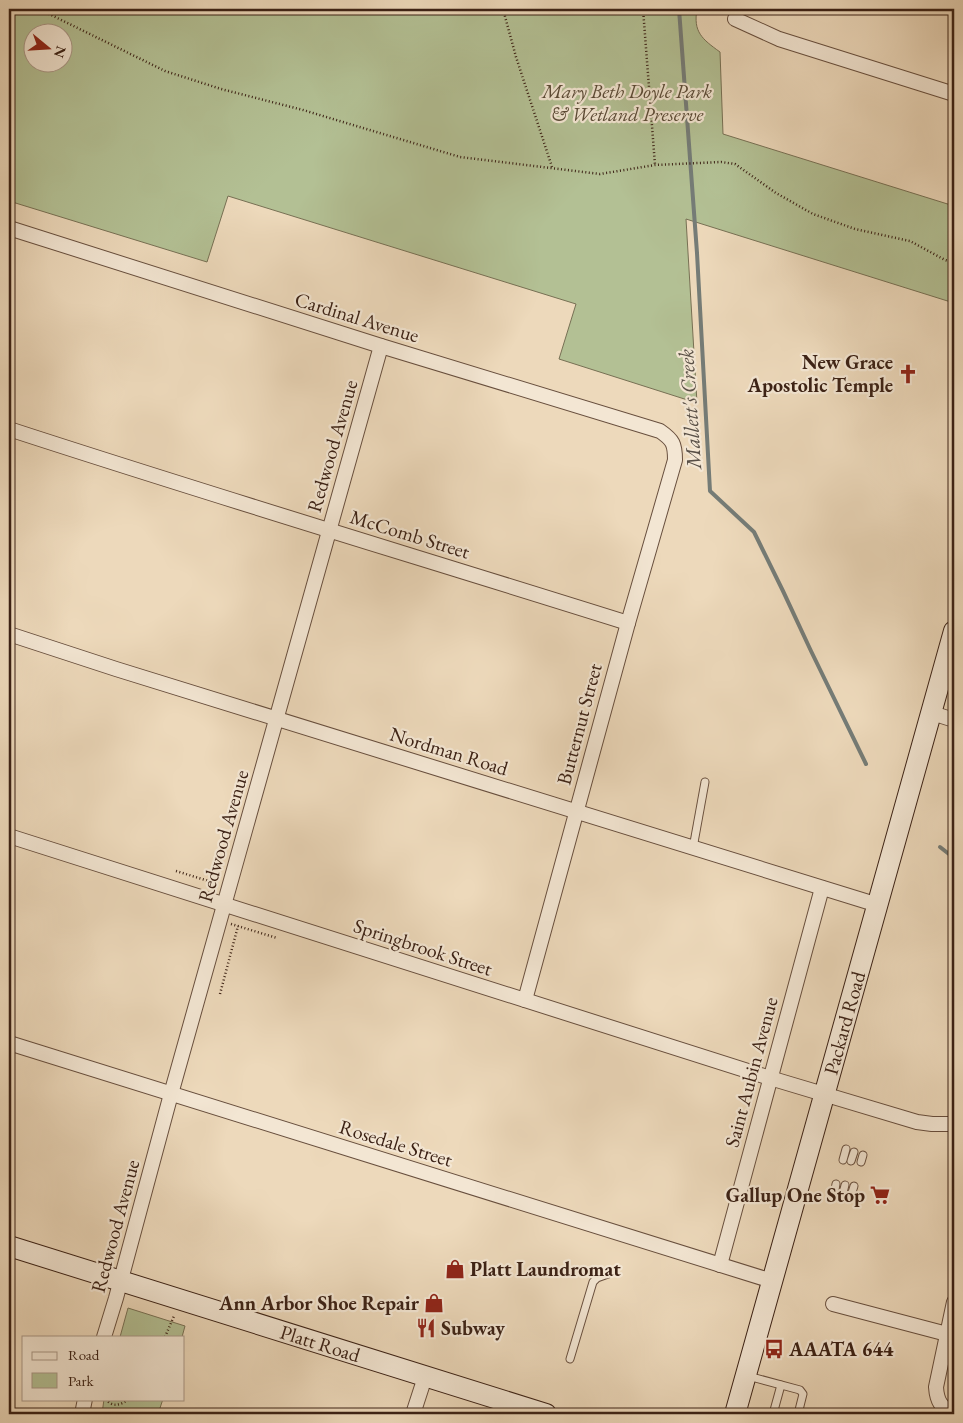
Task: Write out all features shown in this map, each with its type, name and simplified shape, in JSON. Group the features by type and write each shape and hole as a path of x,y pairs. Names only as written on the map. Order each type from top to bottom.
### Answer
{"main road":[{"name":"Packard Road","path":"735,1414 954,631"},
{"name":"Platt Road","path":"9,1246 546,1414"}],"street":[{"path":"735,19 779,39 954,94"},
{"name":"Cardinal Avenue","path":"9,228 381,346 660,431 670,437 675,448 675,460"},
{"name":"Redwood Avenue","path":"104,1336 381,346"},
{"name":"McComb Street","path":"9,429 168,481 329,529 628,623"},
{"name":"Butternut Street","path":"525,1000 628,623 675,460"},
{"name":"Nordman Road","path":"9,634 116,669 878,905"},
{"path":"932,713 954,720"},
{"name":"Springbrook Street","path":"9,836 770,1078 917,1122 954,1124"},
{"name":"Saint Aubin Avenue","path":"720,1265 822,888"},
{"name":"Rosedale Street","path":"9,1043 772,1281"},
{"path":"954,1302 936,1387 937,1398 942,1405 954,1414"},
{"path":"834,1304 947,1334"},
{"path":"414,1414 425,1377"},
{"path":"82,1414 85,1400"}],"lane":[{"path":"693,848 706,782"},
{"path":"843,1160 846,1150"},
{"path":"851,1161 854,1152"},
{"path":"834,1195 836,1184"},
{"path":"842,1197 845,1185"},
{"path":"850,1199 854,1186"},
{"path":"570,1359 593,1282 597,1278 608,1274"},
{"path":"746,1375 802,1392 798,1411"},
{"path":"773,1414 779,1404 781,1385"}],"path":[{"path":"39,9 165,70 221,89 303,110 460,157 600,174 655,165 721,162 735,164 776,193 813,214 855,229 910,241 954,263"},
{"path":"503,9 516,57 552,168"},
{"path":"643,9 655,165"},
{"path":"176,871 215,883 218,874"},
{"path":"220,994 242,910"},
{"path":"165,1336 174,1316"},
{"path":"772,1352 779,1354"},
{"path":"107,1400 109,1404 116,1405 123,1404 128,1400"}],"green space":[{"name":"Mary Beth Doyle Park & Wetland Preserve","path":"9,9 697,9 696,24 700,34 720,52 723,134 954,206 954,303 686,219 697,403 559,359 576,304 228,196 207,262 9,201"},
{"path":"128,1308 185,1326 182,1336 120,1336"},
{"path":"104,1400 163,1400 158,1414 102,1414"}],"waterway":[{"name":"Mallett's Creek","path":"679,9 697,253 710,491 754,532 866,764"},
{"name":"Mallett's Creek","path":"940,847 954,858"}],"place":[{"name":"New Grace Apostolic Temple","path":"908,374"},
{"name":"Gallup One Stop","path":"880,1195"},
{"name":"Platt Laundromat","path":"455,1269"},
{"name":"Ann Arbor Shoe Repair","path":"434,1303"},
{"name":"Subway","path":"426,1328"},
{"name":"AAATA 644","path":"774,1349"}]}
